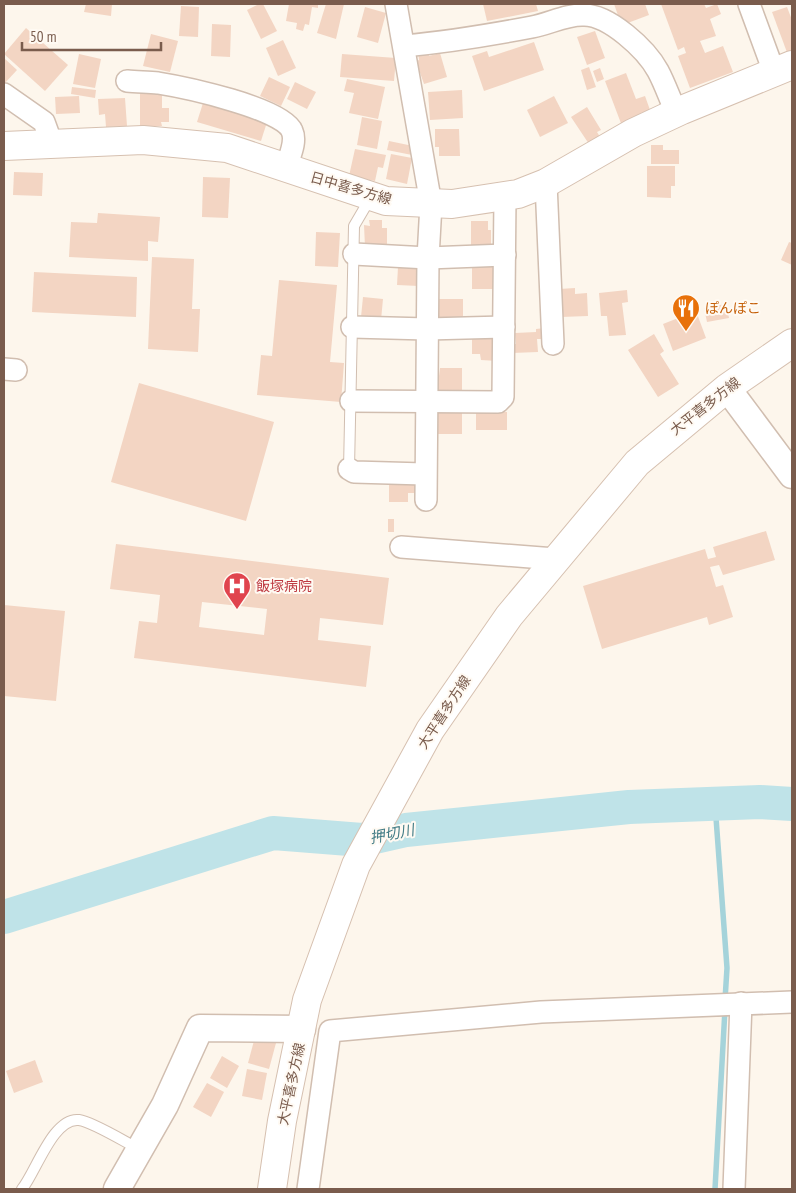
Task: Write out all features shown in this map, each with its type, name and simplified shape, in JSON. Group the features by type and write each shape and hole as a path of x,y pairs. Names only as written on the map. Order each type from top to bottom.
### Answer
{"main road":[{"name":"日中喜多方線","path":"4,146 143,140 227,148 386,201 452,204 505,197 546,184 633,133 676,112 783,69"},
{"name":"大平喜多方線","path":"272,1189 282,1121 307,1000 356,865 430,730 509,616 637,463 727,388 792,343"}],"street":[{"path":"396,4 431,204 428,258 424,474 426,500"},
{"path":"749,4 783,69"},
{"path":"404,46 534,27 584,14 601,18 611,23 626,36 657,69 676,112"},
{"path":"127,82 156,83 197,92 250,106 283,120 293,131 294,138 286,168"},
{"path":"4,94 44,122 52,144"},
{"path":"546,184 553,344"},
{"path":"351,401 498,402 503,397 505,197"},
{"path":"354,254 428,258 505,255"},
{"path":"352,327 504,327"},
{"path":"727,388 792,475"},
{"path":"349,469 354,472 424,474"},
{"path":"401,547 555,559"},
{"path":"308,1189 330,1031 541,1012 792,1002"},
{"path":"734,1189 741,1003"},
{"path":"117,1189 165,1105 200,1028 302,1029"}],"lane":[{"path":"349,469 354,226 371,196"},
{"path":"22,1189 58,1128 70,1122 85,1122 140,1149"}],"building":[{"path":"86,4 112,4 111,16 84,12"},
{"path":"263,4 277,31 261,39 247,10"},
{"path":"289,4 318,4 318,8 312,7 309,25 305,24 303,31 296,29 297,23 286,21"},
{"path":"326,4 344,4 336,39 317,33"},
{"path":"483,4 536,4 538,11 487,21"},
{"path":"614,4 645,4 649,15 625,24 620,21"},
{"path":"661,4 704,4 706,8 717,4 721,14 710,19 716,36 700,41 705,53 723,46 733,72 690,88 678,56 686,53 684,47 678,50"},
{"path":"181,6 199,7 198,37 179,36"},
{"path":"365,7 386,13 378,43 357,37"},
{"path":"787,7 792,20 792,53 788,55 772,12"},
{"path":"212,24 231,25 230,57 211,56"},
{"path":"26,28 68,65 45,91 4,54"},
{"path":"595,31 605,58 587,65 577,37"},
{"path":"151,34 178,41 170,72 143,66"},
{"path":"283,40 296,68 278,76 266,48"},
{"path":"534,42 544,70 484,91 472,56 487,51 489,57"},
{"path":"428,50 429,56 440,53 447,77 424,84 416,61 419,60 418,53"},
{"path":"79,54 101,59 95,88 73,84"},
{"path":"342,54 396,58 394,81 340,77"},
{"path":"4,58 17,70 5,83 4,82"},
{"path":"589,67 596,87 587,90 581,70"},
{"path":"600,68 604,79 597,82 593,71"},
{"path":"626,73 636,99 645,96 650,110 641,113 643,117 622,126 605,81"},
{"path":"269,77 290,87 281,106 260,96"},
{"path":"347,79 385,87 378,119 349,113 354,93 344,91"},
{"path":"295,82 316,92 307,109 287,99"},
{"path":"72,87 96,90 95,98 71,94"},
{"path":"140,90 162,90 162,108 169,108 169,122 161,122 162,126 140,126"},
{"path":"462,90 463,118 430,120 428,92"},
{"path":"79,96 80,113 56,114 55,97"},
{"path":"554,96 568,123 540,137 527,110"},
{"path":"125,98 127,126 106,127 105,114 99,115 98,99"},
{"path":"203,103 267,122 261,141 197,122"},
{"path":"587,107 601,130 597,132 600,137 589,144 571,117"},
{"path":"362,117 382,121 377,149 357,145"},
{"path":"435,129 459,129 460,156 439,156 439,147 435,147"},
{"path":"389,141 413,146 412,155 387,150"},
{"path":"651,145 663,145 663,150 679,150 679,164 651,164"},
{"path":"355,149 386,155 383,168 378,167 375,181 349,176"},
{"path":"391,154 412,158 407,184 386,179"},
{"path":"647,166 675,166 675,186 671,186 671,198 647,197"},
{"path":"14,172 43,173 42,196 13,195"},
{"path":"203,177 230,178 228,218 202,217"},
{"path":"98,213 160,217 158,242 148,241 148,261 69,257 71,222 97,223"},
{"path":"369,220 382,220 382,228 387,228 387,247 365,247 364,225 370,226"},
{"path":"471,221 488,221 488,230 491,230 491,247 471,247"},
{"path":"316,232 340,233 338,267 315,266"},
{"path":"789,242 792,243 792,265 781,260"},
{"path":"152,257 194,259 192,309 200,309 198,352 148,349"},
{"path":"472,265 499,265 499,289 472,289"},
{"path":"398,267 419,268 419,286 397,285"},
{"path":"34,272 137,277 136,317 32,312"},
{"path":"279,280 337,285 330,362 344,363 341,402 257,395 261,355 272,356"},
{"path":"575,288 575,294 587,293 588,316 561,317 559,289"},
{"path":"627,290 628,302 622,303 626,335 609,336 607,316 601,316 599,293"},
{"path":"363,297 383,299 381,320 361,317"},
{"path":"438,299 463,299 463,322 438,318"},
{"path":"726,304 729,318 707,322 704,308"},
{"path":"696,311 706,338 673,351 663,324"},
{"path":"545,328 545,339 537,339 538,352 512,353 511,344 516,344 515,333 536,332 536,329"},
{"path":"654,334 664,351 660,354 679,384 658,397 628,350"},
{"path":"497,337 497,361 481,360 480,354 472,354 472,338"},
{"path":"440,368 462,368 462,392 437,392"},
{"path":"139,383 274,422 246,521 111,482"},
{"path":"476,409 507,412 507,430 476,430"},
{"path":"433,411 462,411 462,434 433,434"},
{"path":"389,481 416,484 416,493 408,493 408,502 389,502"},
{"path":"388,519 394,519 394,532 388,532"},
{"path":"766,531 775,560 723,575 719,565 710,567 716,587 723,585 733,617 709,625 707,617 602,649 583,586 705,549 708,559 716,557 713,547"},
{"path":"116,544 389,578 383,625 320,618 318,640 371,646 366,687 134,658 139,621 157,623 160,595 110,589","holes":["202,602 267,609 264,635 199,627"]},
{"path":"4,605 65,611 56,701 4,696"},
{"path":"255,1037 276,1043 269,1069 248,1063"},
{"path":"222,1056 239,1066 227,1088 210,1078"},
{"path":"35,1060 43,1082 14,1093 6,1071"},
{"path":"247,1069 267,1073 262,1100 242,1096"},
{"path":"207,1083 224,1092 211,1117 193,1107"}],"waterway":[{"name":"押切川","path":"4,917 273,833 362,840 406,830 629,807 760,802 792,804"},
{"path":"715,804 727,968 725,1000"},
{"path":"715,1189 725,1009"}],"place":[{"name":"ぽんぽこ","path":"686,332"},
{"name":"飯塚病院","path":"237,610"}]}
